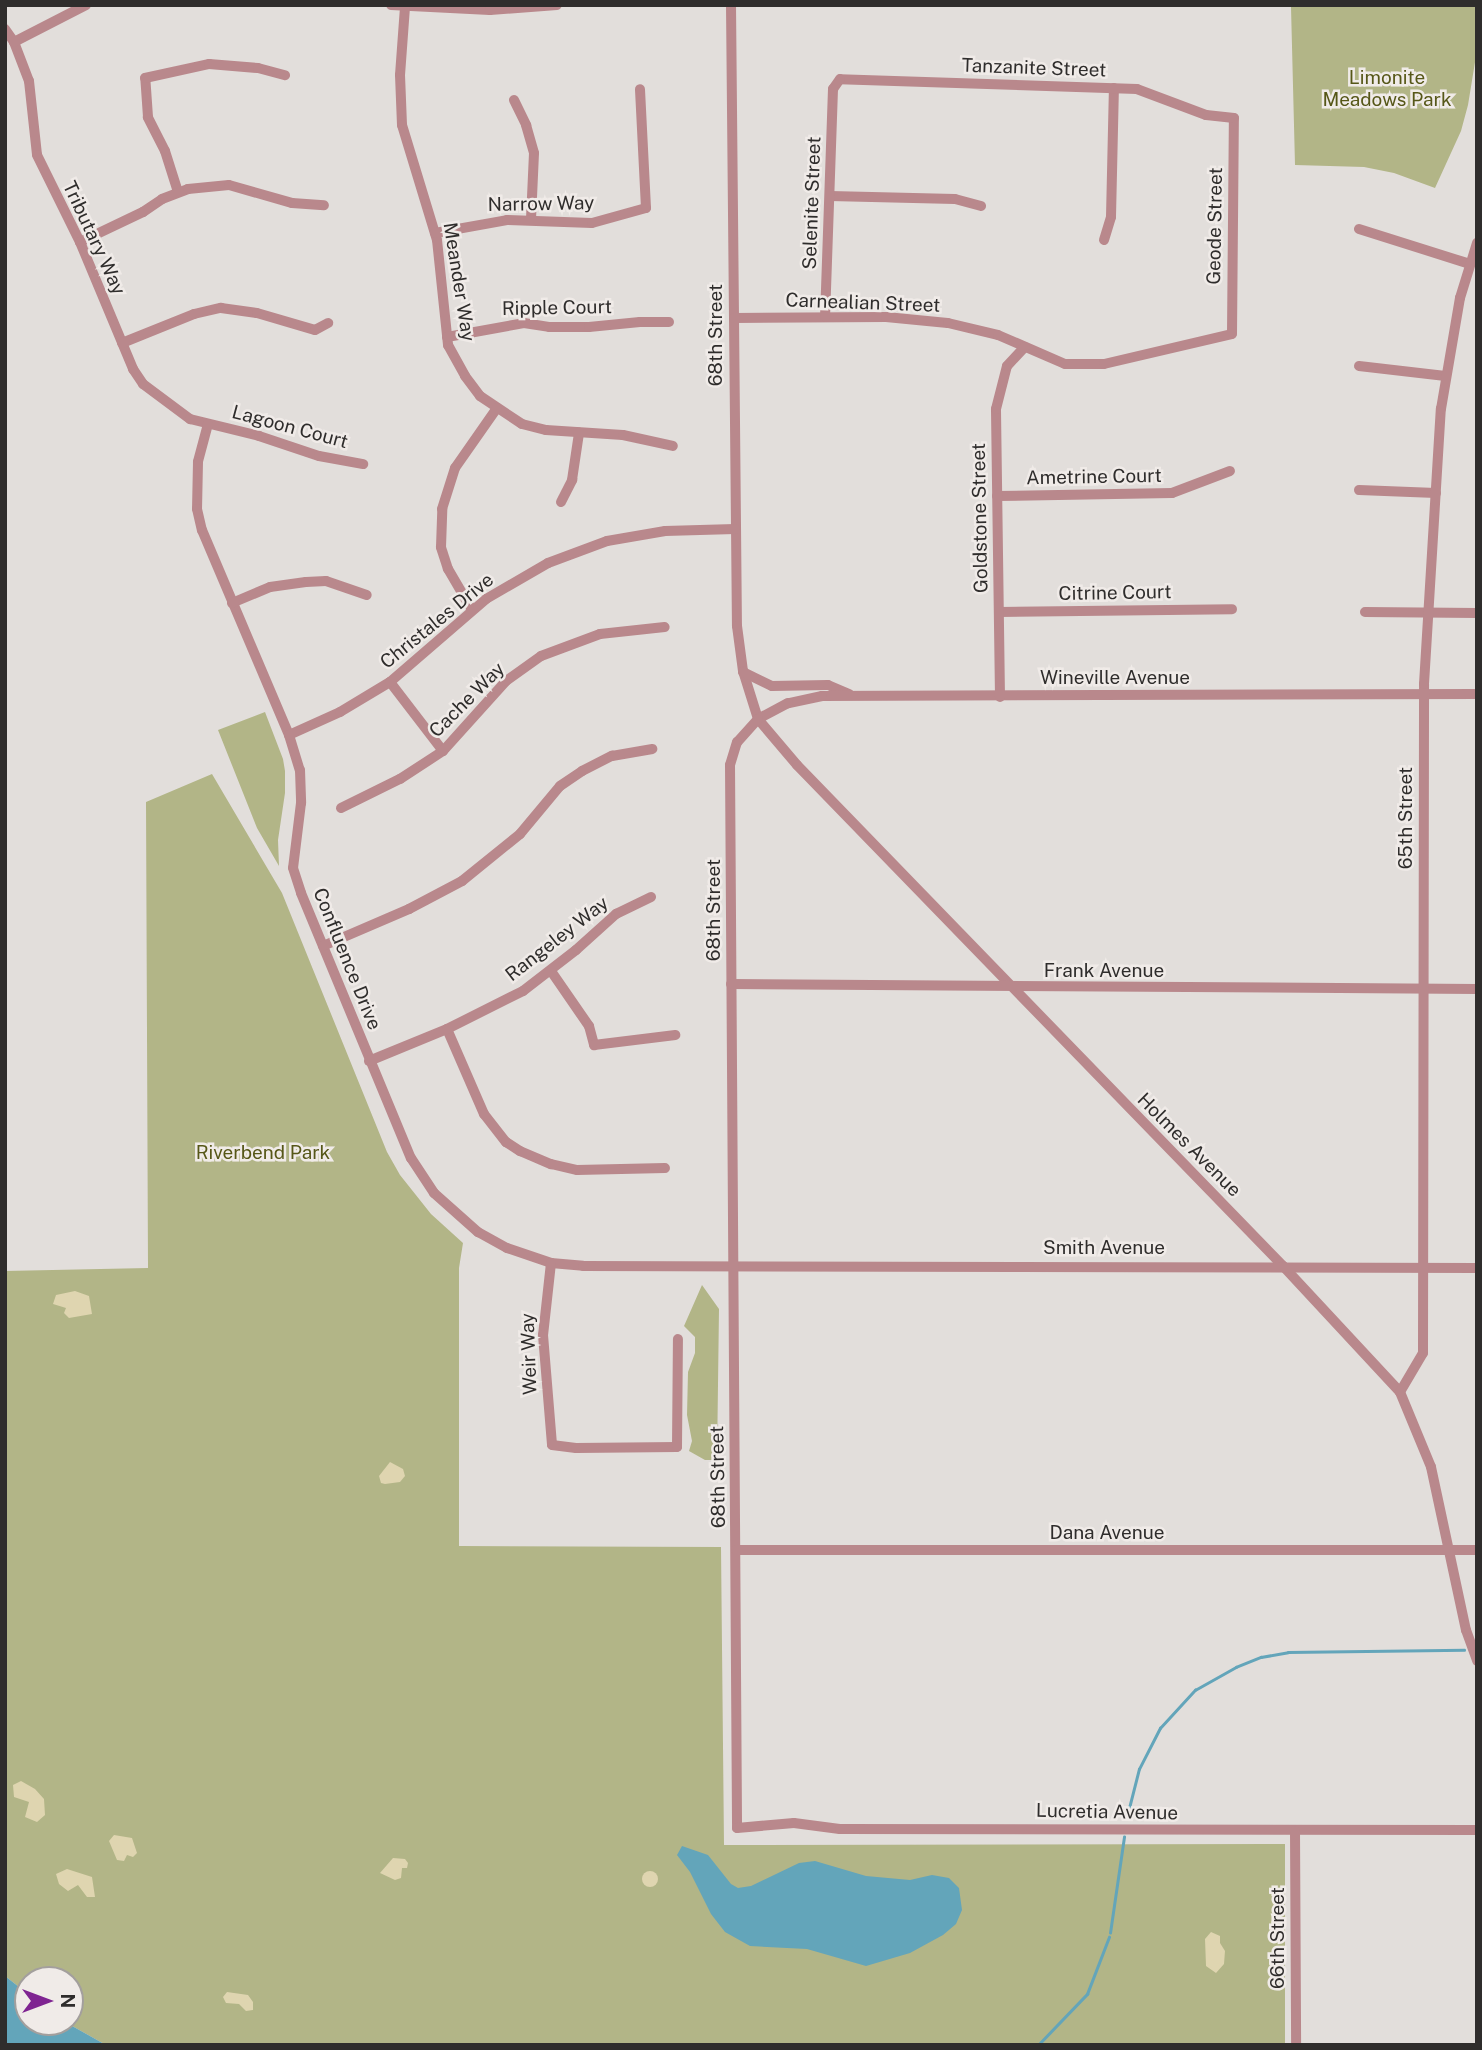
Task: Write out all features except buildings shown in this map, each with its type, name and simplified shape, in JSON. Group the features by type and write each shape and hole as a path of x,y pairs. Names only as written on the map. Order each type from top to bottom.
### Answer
{"street":[{"path":"14,42 86,5"},
{"path":"391,5 490,8 556,5"},
{"name":"68th Street","path":"731,5 737,626 743,671 758,719 737,742 730,765 737,1828"},
{"name":"Meander Way","path":"405,7 400,75 402,125 435,233 447,337 465,376 480,396 522,424 579,433 623,435 673,446"},
{"name":"Tributary Way","path":"5,30 14,42 29,82 37,155 80,242 122,343 143,384 174,409 208,424"},
{"path":"178,192 165,151 148,117 145,78 209,64 258,68 285,75"},
{"name":"Tanzanite Street","path":"833,89 841,79 1137,89 1206,115 1234,118"},
{"path":"1104,240 1111,217 1114,88"},
{"name":"Narrow Way","path":"435,233 485,222 531,220 592,223 646,208 640,89"},
{"name":"Selenite Street","path":"825,317 833,89"},
{"path":"514,100 526,125 534,153 531,220"},
{"name":"Geode Street","path":"1232,334 1234,118"},
{"path":"80,242 178,192 229,185 292,203 324,205"},
{"path":"830,196 954,199 981,206"},
{"path":"1359,229 1470,264"},
{"name":"65th Street","path":"1400,1392 1423,1353 1423,694 1428,612 1444,376 1477,243"},
{"path":"122,343 194,314 221,308 257,313 315,330 328,323"},
{"name":"Carnealian Street","path":"734,318 886,317 948,323 998,335 1065,364 1104,364 1232,334"},
{"name":"Ripple Court","path":"447,337 524,323 550,327 589,327 640,321 669,322"},
{"name":"Goldstone Street","path":"1000,696 996,409 1007,366 1025,347"},
{"path":"1359,366 1444,376"},
{"path":"472,610 457,589 441,547 442,509 455,468 497,408"},
{"name":"Lagoon Court","path":"208,424 258,436 319,456 363,464"},
{"name":"Confluence Drive","path":"208,424 198,461 197,509 202,530 289,735 300,770 301,789 293,868 411,1158 434,1193 478,1232 507,1248 551,1263 732,1266"},
{"path":"561,502 572,480 579,433"},
{"name":"Ametrine Court","path":"997,496 1172,493 1230,471"},
{"path":"1359,490 1436,493"},
{"name":"Christales Drive","path":"289,735 340,712 390,682 472,610 527,573 607,541 665,531 735,529"},
{"path":"232,603 270,587 326,581 367,595"},
{"name":"Citrine Court","path":"999,612 1232,609"},
{"path":"1365,612 1477,612"},
{"name":"Cache Way","path":"341,808 400,779 443,751 506,681 541,656 600,634 666,627"},
{"path":"743,671 772,686 828,685 851,695"},
{"path":"390,682 443,751"},
{"name":"Wineville Avenue","path":"758,719 801,699 851,695 1477,694"},
{"name":"Holmes Avenue","path":"758,719 797,765 1010,988 1283,1266 1400,1392 1431,1467 1466,1630 1477,1661"},
{"path":"323,946 409,909 462,881 520,834 560,786 582,771 612,755 652,748"},
{"name":"Rangeley Way","path":"369,1060 492,1008 551,971 616,914 651,897"},
{"path":"551,971 589,1026 594,1045 675,1035"},
{"name":"Frank Avenue","path":"731,984 1010,988 1477,989"},
{"path":"447,1029 484,1114 506,1142 520,1151 551,1164 577,1170 665,1168"},
{"name":"Weir Way","path":"551,1263 543,1335 552,1445 576,1448 677,1447 678,1339"},
{"name":"Smith Avenue","path":"732,1266 1477,1268"},
{"name":"Dana Avenue","path":"737,1550 1477,1550"},
{"name":"Lucretia Avenue","path":"737,1828 794,1823 840,1829 1477,1830"},
{"name":"66th Street","path":"1295,1831 1296,2045"}],"green space":[{"name":"Limonite Meadows Park","path":"1291,7 1477,7 1477,50 1468,105 1461,131 1435,188 1394,173 1364,167 1295,165"},
{"path":"265,712 285,771 285,793 278,840 279,866 257,828 218,730"},
{"name":"Riverbend Park","path":"212,774 282,893 387,1152 400,1175 431,1214 463,1243 459,1268 459,1546 721,1547 724,1845 1285,1844 1285,2045 106,2045 84,2033 84,1966 14,1966 14,1983 5,1976 5,1271 148,1268 146,802"},
{"path":"702,1285 719,1309 717,1460 705,1460 689,1451 692,1441 687,1415 688,1372 695,1353 695,1337 684,1326"}],"sand":[{"path":"75,1291 89,1296 92,1314 69,1318 64,1313 66,1308 53,1304 56,1295"},
{"path":"390,1462 403,1469 405,1476 400,1482 381,1483 379,1476"},
{"path":"21,1781 35,1789 44,1799 45,1815 37,1822 25,1817 29,1802 14,1797 13,1785"},
{"path":"114,1835 132,1838 137,1853 133,1857 127,1855 124,1861 117,1860 109,1841"},
{"path":"393,1858 405,1859 408,1863 407,1868 402,1868 401,1878 395,1880 380,1873"},
{"path":"67,1869 92,1877 95,1897 87,1897 78,1885 68,1891 59,1884 56,1874"},
{"path":"650,1871 656,1873 656,1885 650,1887 644,1885 642,1879 644,1873"},
{"path":"1211,1932 1220,1936 1220,1943 1225,1951 1224,1964 1216,1973 1206,1966 1205,1939"},
{"path":"227,1992 248,1995 253,2002 253,2010 246,2011 239,2004 226,2003 223,1997"}],"water":[{"path":"682,1846 708,1855 731,1884 738,1888 751,1886 799,1863 815,1861 866,1876 910,1880 932,1875 949,1878 959,1888 962,1910 956,1924 943,1935 910,1953 866,1966 807,1949 750,1946 725,1932 711,1914 690,1872 677,1855"},
{"path":"5,1976 14,1983 14,2036 84,2036 84,2033 106,2045 5,2045"}],"waterway":[{"path":"1128,1812 1139,1769 1160,1728 1195,1690 1236,1667 1261,1657 1288,1652 1464,1650"},
{"path":"1110,1933 1124,1837"},
{"path":"1038,2045 1087,1994 1109,1937"}]}
